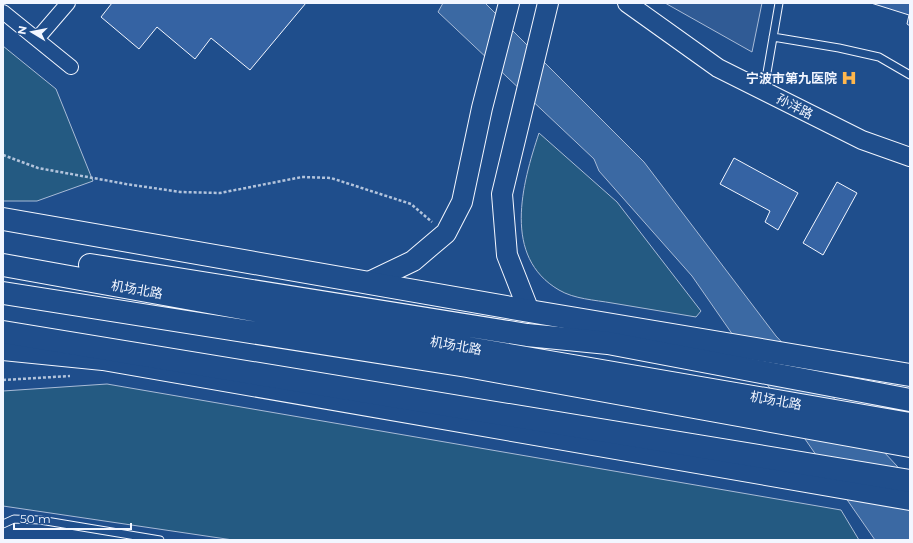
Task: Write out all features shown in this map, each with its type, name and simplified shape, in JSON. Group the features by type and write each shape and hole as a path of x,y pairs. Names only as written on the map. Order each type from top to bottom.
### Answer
{"main road":[{"path":"367,283 413,260 446,233 462,202 482,108 510,3"},
{"path":"529,311 507,255 502,194 548,3"},
{"path":"3,219 529,311 910,375"},
{"path":"3,250 136,273 527,335 608,342 910,400"},
{"name":"机场北路","path":"3,264 365,330 910,424"},
{"name":"机场北路","path":"3,293 466,366 910,446"},
{"path":"3,332 910,481"},
{"path":"3,348 103,360 910,499"}],"street":[{"path":"37,39 68,3"},
{"name":"孙洋路","path":"627,3 718,68 862,140 910,157"},
{"path":"3,12 71,67"}],"lane":[{"path":"764,91 779,3"},
{"path":"773,37 839,48 879,57 910,75"},
{"path":"3,524 14,519 40,520 160,540"}],"path":[{"path":"3,155 38,168 180,192 220,193 302,177 331,178 410,204 446,233"}],"shaded area":[{"path":"443,3 485,3 644,162 776,336 897,466 910,489 910,540 875,540 692,276 599,171 594,159 438,12"},
{"path":"665,3 762,3 752,52"},
{"path":"3,46 56,89 93,181 37,201 3,201"},
{"path":"539,133 617,202 701,311 696,317 578,297 559,290 541,276 529,259 523,239 521,218 527,174"},
{"path":"107,384 841,510 859,540 233,540 3,506 3,391"}],"building":[{"path":"112,3 306,3 250,70 211,38 195,59 157,27 139,49 101,17"},
{"path":"871,3 910,3 910,26 907,24 909,15"},
{"path":"734,158 798,193 778,230 765,222 770,211 720,184"},
{"path":"837,182 857,193 823,255 803,243"}],"place":[{"name":"宁波市第九医院","path":"849,78"}]}
